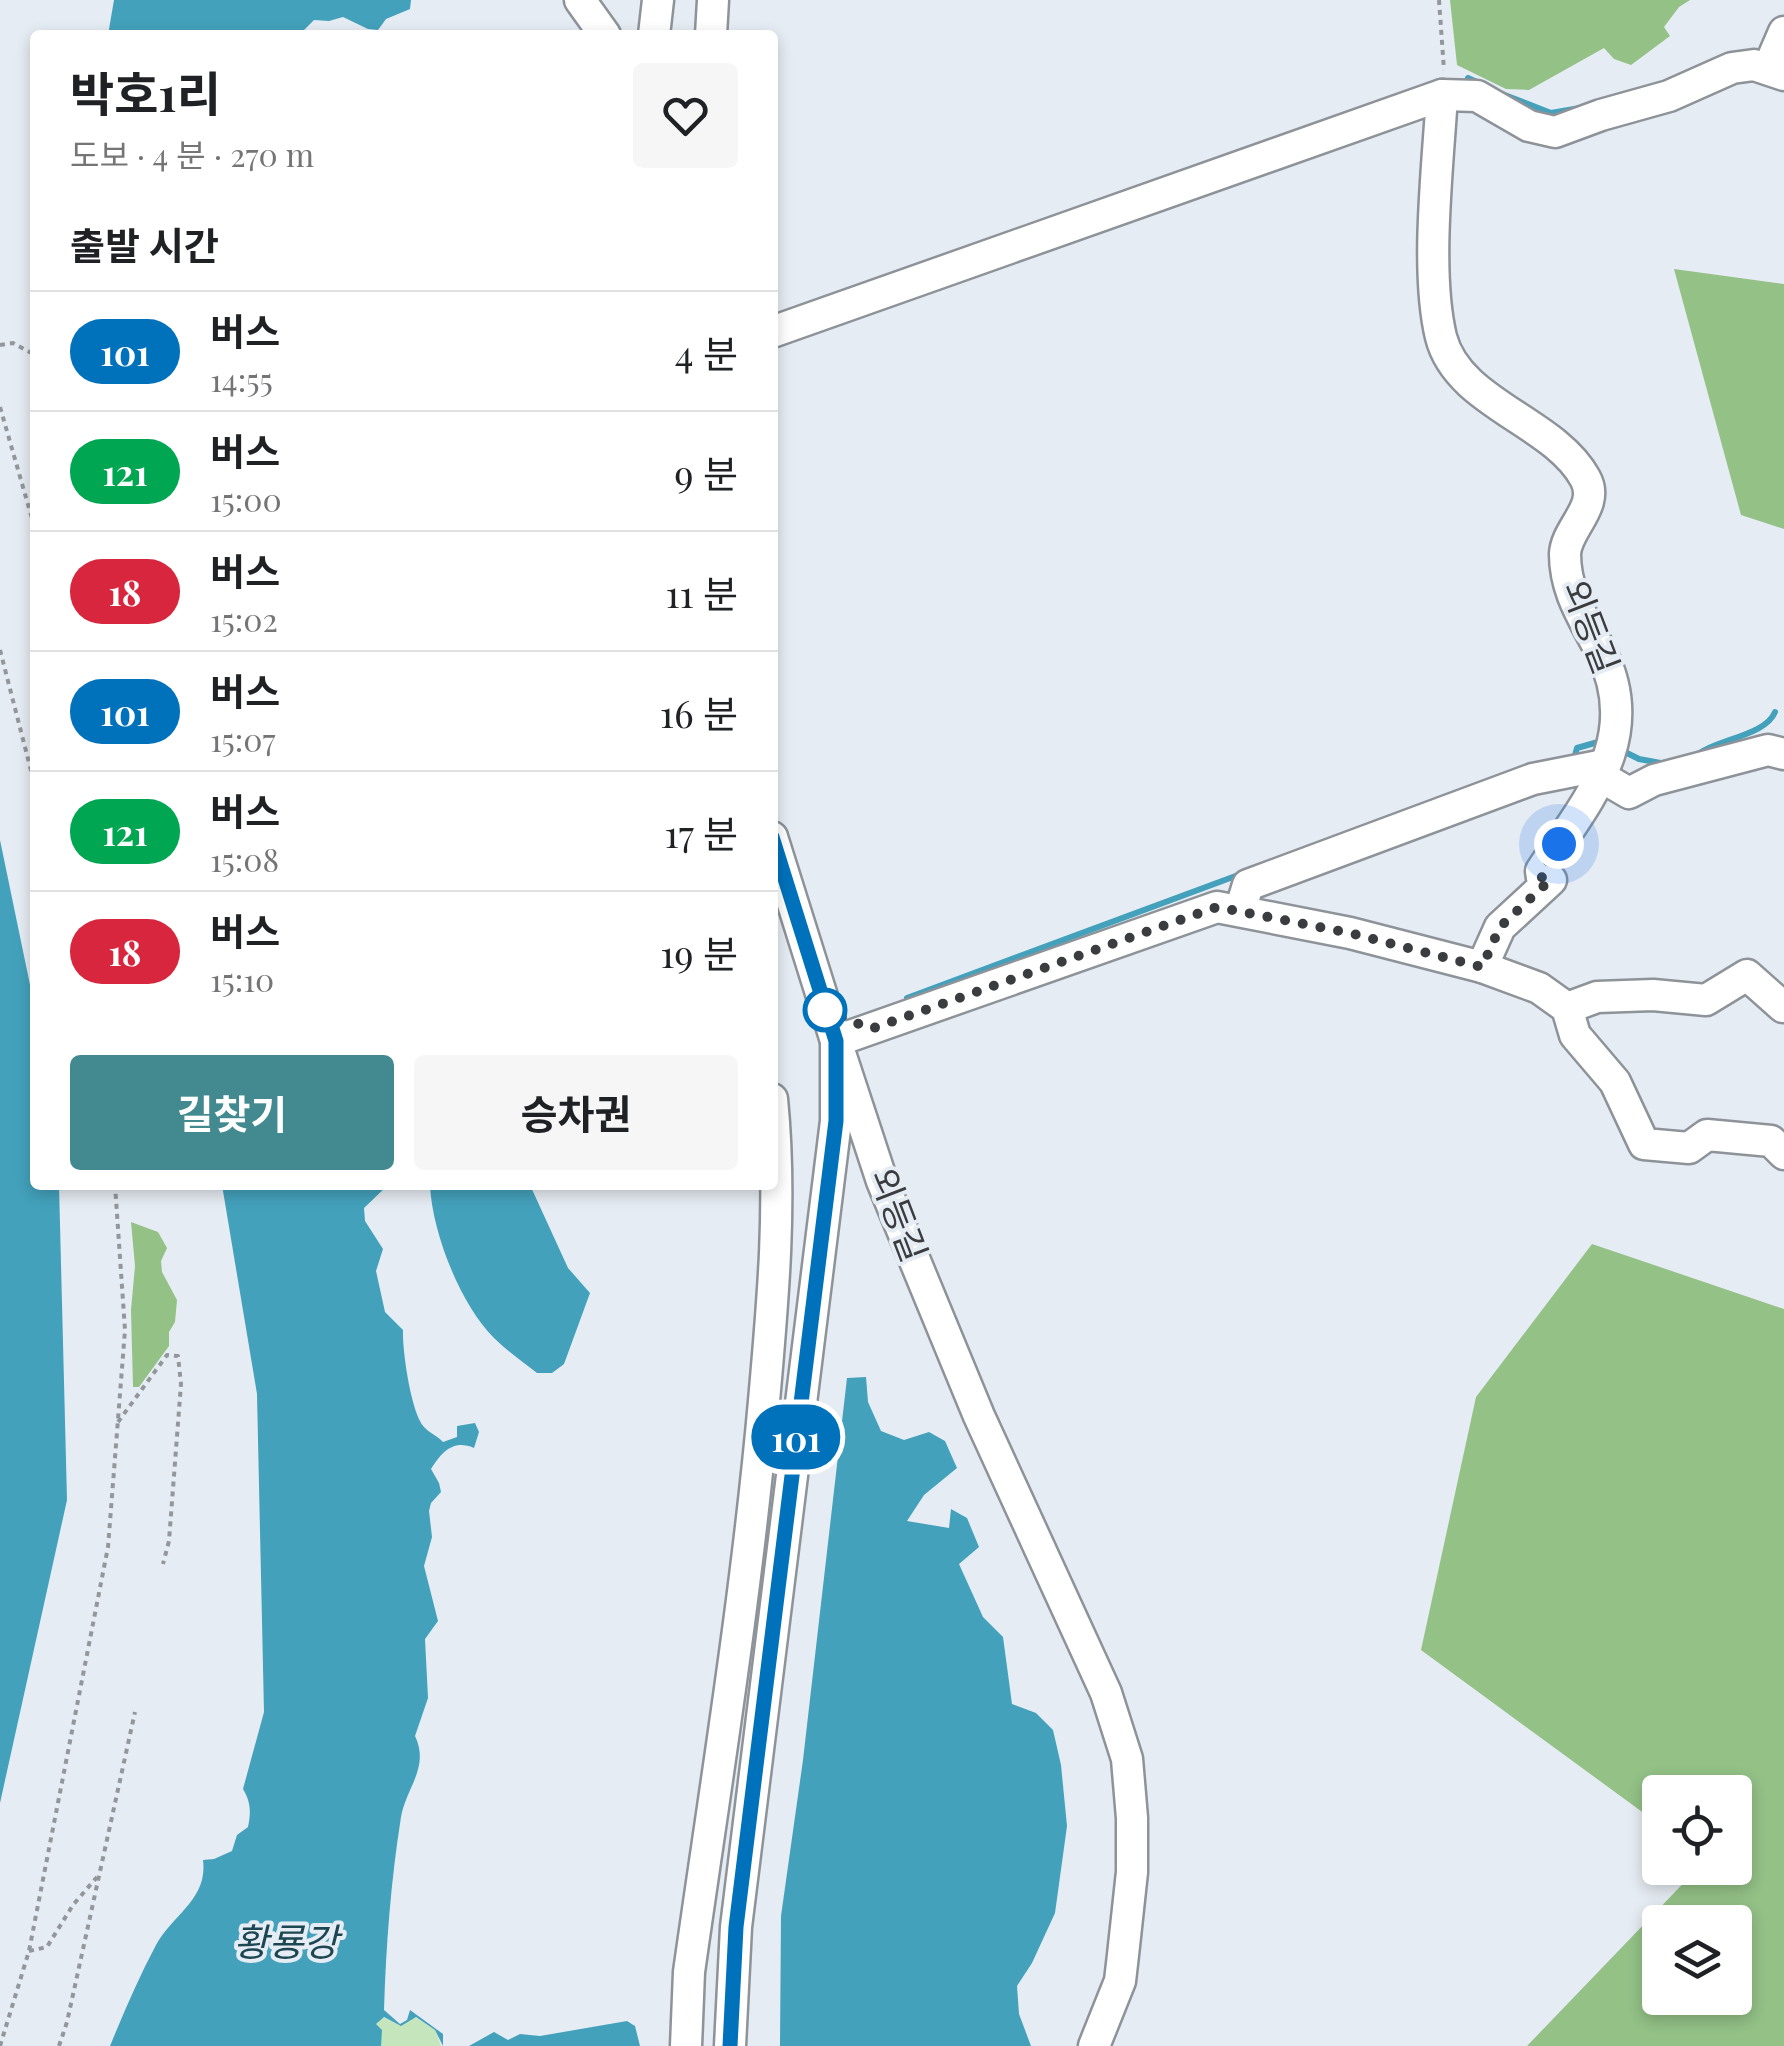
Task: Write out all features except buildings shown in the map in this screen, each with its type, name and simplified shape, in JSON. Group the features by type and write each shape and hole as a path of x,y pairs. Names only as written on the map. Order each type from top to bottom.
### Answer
{"street":[{"path":"580,0 601,30"},
{"path":"655,30 658,0"},
{"path":"711,30 713,0"},
{"path":"778,330 1442,95 1477,96 1529,126 1555,132 1601,114 1669,96 1732,68 1754,65 1776,72 1784,32"},
{"name":"외등길","path":"1442,95 1435,272 1441,339 1465,377 1549,441 1586,479 1590,494 1586,510 1565,551 1570,589 1580,619 1602,653 1618,700 1615,735 1593,796 1541,872 1542,878 1550,880 1500,927 1482,967"},
{"path":"1240,911 1248,885 1533,779 1602,770 1628,793 1654,780 1768,750 1784,754"},
{"name":"외등길","path":"778,856 882,1181 978,1416 1106,1693 1126,1759 1132,1872 1120,1982 1094,2046"},
{"path":"730,2046 738,1908 836,1121 836,1041 1217,907 1350,933 1482,967 1539,988 1567,1008 1575,1036 1616,1082 1644,1144 1689,1148 1707,1135 1771,1141 1784,1154"},
{"path":"1567,1008 1597,997 1653,994 1706,1000 1746,974 1783,1007"},
{"path":"686,2046 690,1972 754,1520 778,1190"}],"path":[{"path":"1439,0 1442,95"},
{"path":"0,345 13,343 30,352"},
{"path":"0,407 30,512"},
{"path":"0,650 30,767"},
{"path":"0,2046 29,1952 108,1548 125,1330 115,1190"},
{"path":"118,1422 167,1356 178,1356 181,1384 164,1564"},
{"path":"59,2046 135,1712"},
{"path":"29,1952 48,1948 72,1905 100,1874"}],"green space":[{"path":"1450,0 1690,0 1679,7 1664,27 1670,36 1631,65 1614,59 1604,48 1529,90 1506,89 1457,65"},
{"path":"1674,269 1784,284 1784,529 1741,515"},
{"path":"131,1222 158,1232 167,1248 161,1261 162,1272 177,1300 169,1346 139,1387 133,1387 131,1310 135,1266"},
{"path":"1592,1244 1784,1309 1784,2046 1527,2046 1642,1926 1642,2015 1752,2015 1752,1905 1662,1905 1682,1885 1752,1885 1752,1775 1642,1775 1642,1812 1421,1650 1476,1397"},
{"path":"383,2017 401,2026 415,2017 435,2030 441,2046 381,2046 376,2024"}],"water":[{"path":"114,0 411,0 410,9 386,19 378,30 343,17 314,20 304,30 109,30"},
{"path":"0,840 30,985 30,1190 59,1190 67,1500 0,1803"},
{"name":"황룡강","path":"223,1190 383,1190 364,1208 365,1221 383,1249 376,1271 385,1312 403,1330 411,1395 419,1420 443,1442 457,1437 457,1426 475,1423 479,1432 474,1448 454,1446 431,1469 441,1492 429,1511 432,1537 424,1566 438,1621 425,1639 428,1698 415,1736 418,1768 401,1817 386,1961 384,2010 400,2024 407,2020 410,2010 443,2034 443,2046 435,2030 416,2017 401,2026 384,2017 376,2024 382,2030 381,2046 110,2046 156,1945 195,1896 203,1874 203,1860 232,1851 237,1835 248,1827 250,1808 243,1789 264,1712 257,1394"},
{"path":"431,1190 532,1190 568,1268 590,1293 564,1364 552,1373 537,1373 482,1324 450,1266"},
{"path":"866,1377 868,1402 881,1431 904,1440 929,1432 945,1441 957,1468 924,1495 907,1521 949,1528 951,1509 967,1518 979,1547 959,1564 983,1617 1003,1637 1012,1704 1036,1713 1053,1730 1067,1826 1055,1913 1017,1986 1019,2014 1031,2046 780,2046 781,1916 847,1378"},
{"path":"627,2021 635,2026 640,2046 469,2046 494,2032 508,2040 520,2034 540,2036"}],"waterway":[{"path":"1468,78 1481,84"},
{"path":"1502,94 1551,113 1580,108"},
{"path":"1692,759 1761,727 1775,712"},
{"path":"1574,759 1577,748 1605,740"},
{"path":"1621,750 1639,759 1666,764"},
{"path":"907,998 1241,874"}],"bus line":[{"name":"101","path":"730,2046 736,1927 836,1121 836,1041 778,857"}],"route":[{"path":"825,1010 871,1029 1217,907 1350,933 1482,967 1500,927 1550,880 1542,878 1541,872 1559,844"}]}
